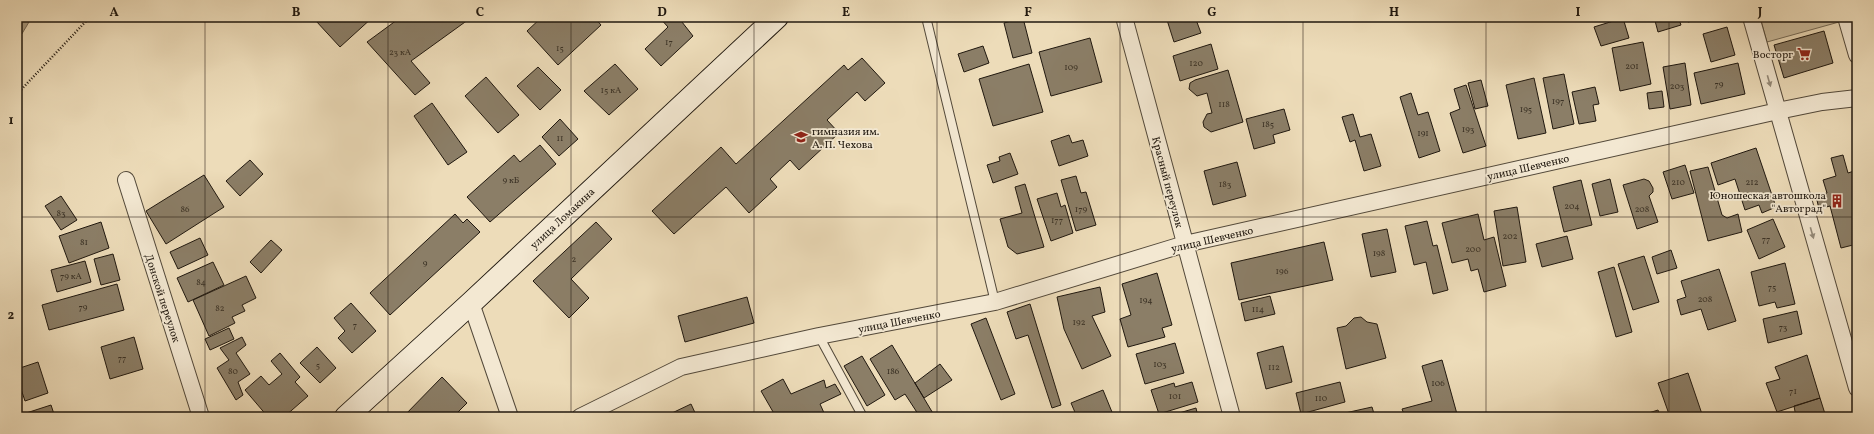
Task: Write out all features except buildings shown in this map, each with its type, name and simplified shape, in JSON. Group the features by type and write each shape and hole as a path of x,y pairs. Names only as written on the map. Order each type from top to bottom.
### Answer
{"street":[{"name":"улица Ломакина","path":"346,417 471,303 777,17"},
{"name":"Красный переулок","path":"1124,17 1232,417"},
{"path":"1751,17 1857,388"},
{"path":"1846,17 1857,55"},
{"name":"улица Шевченко","path":"580,417 681,367 819,336 995,302 1185,244 1822,102 1857,98"},
{"name":"Донской переулок","path":"126,180 201,417"},
{"path":"471,303 510,417"}],"lane":[{"path":"926,17 995,302"},
{"path":"819,336 863,417"}],"path":[{"path":"17,94 90,17"}],"shaded area":[{"path":"17,17 32,17 17,42"},
{"path":"1760,17 1838,17 1839,22 1767,42"}],"place":[{"name":"Восторг","path":"1804,54"},
{"name":"гимназия им. А. П. Чехова","path":"801,137"},
{"name":"Юношеская автошкола \"Автоград\"","path":"1837,201"}]}
